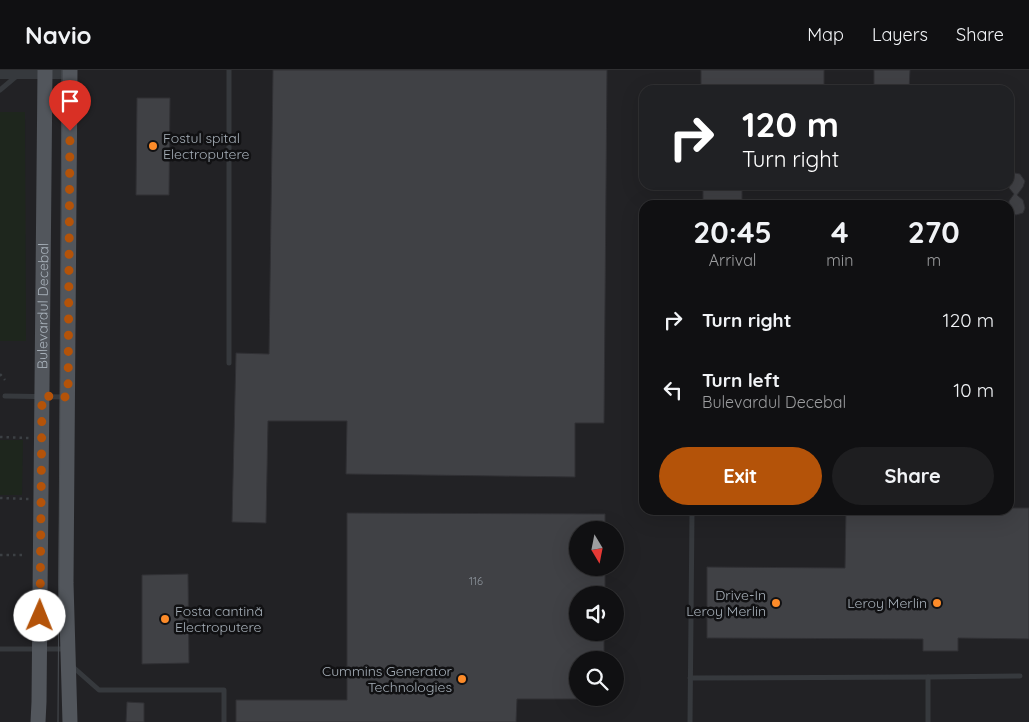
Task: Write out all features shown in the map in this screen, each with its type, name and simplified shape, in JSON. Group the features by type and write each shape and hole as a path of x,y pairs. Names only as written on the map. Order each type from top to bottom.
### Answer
{"main road":[{"name":"Bulevardul Decebal","path":"38,722 45,72"},
{"name":"Bulevardul Decebal","path":"70,72 66,583 70,722"}],"street":[{"path":"0,74 70,72"}],"lane":[{"path":"229,70 229,363"},
{"path":"0,90 19,74"},
{"path":"5,396 68,397"},
{"path":"690,722 692,515"},
{"path":"0,649 40,649 68,656 99,690 224,690 224,722"},
{"path":"690,678 1020,676"},
{"path":"928,677 928,722"}],"path":[{"path":"0,374 5,380"},
{"path":"0,437 33,438"},
{"path":"0,498 33,499"},
{"path":"0,555 22,555"}],"shaded area":[{"path":"0,70 1029,70 1029,722 0,722"},
{"path":"0,112 25,112 26,341 0,341"},
{"path":"0,440 23,440 22,495 0,495"}],"building":[{"path":"273,70 607,70 604,423 575,423 575,477 346,474 347,421 268,421 266,523 232,522 236,353 269,354"},
{"path":"701,70 824,70 824,85 701,85"},
{"path":"874,70 910,70 909,85 874,85"},
{"name":"Fostul spital Electroputere","path":"137,98 170,98 169,195 136,195"},
{"path":"1014,173 1020,174 1025,181 1017,195 1023,200 1025,208 1023,213 1016,215 1014,214 1014,200 1010,200 1014,194 1011,190 1014,190"},
{"path":"703,190 742,190 742,200 703,200"},
{"name":"Leroy Merlin","path":"1014,508 1029,508 1029,639 958,638 958,651 923,651 923,639 707,638 707,567 845,568 846,515 1014,515"},
{"path":"347,513 605,514 605,521 569,521 569,576 605,576 605,586 569,586 569,641 604,641 604,651 569,651 569,699 517,699 516,722 236,722 236,700 347,700"},
{"name":"Fosta cantină Electroputere","path":"188,574 189,663 142,664 142,575"},
{"path":"127,702 144,703 144,722 126,722"}],"tram line":[{"path":"58,722 62,70"}],"place":[{"name":"Fostul spital Electroputere","path":"153,146"},
{"name":"Drive-In Leroy Merlin","path":"776,603"},
{"name":"Leroy Merlin","path":"937,603"},
{"name":"Fosta cantină Electroputere","path":"165,619"},
{"name":"Cummins Generator Technologies","path":"462,679"}],"route":[{"path":"40,616 42,396 68,397 70,131"}]}
